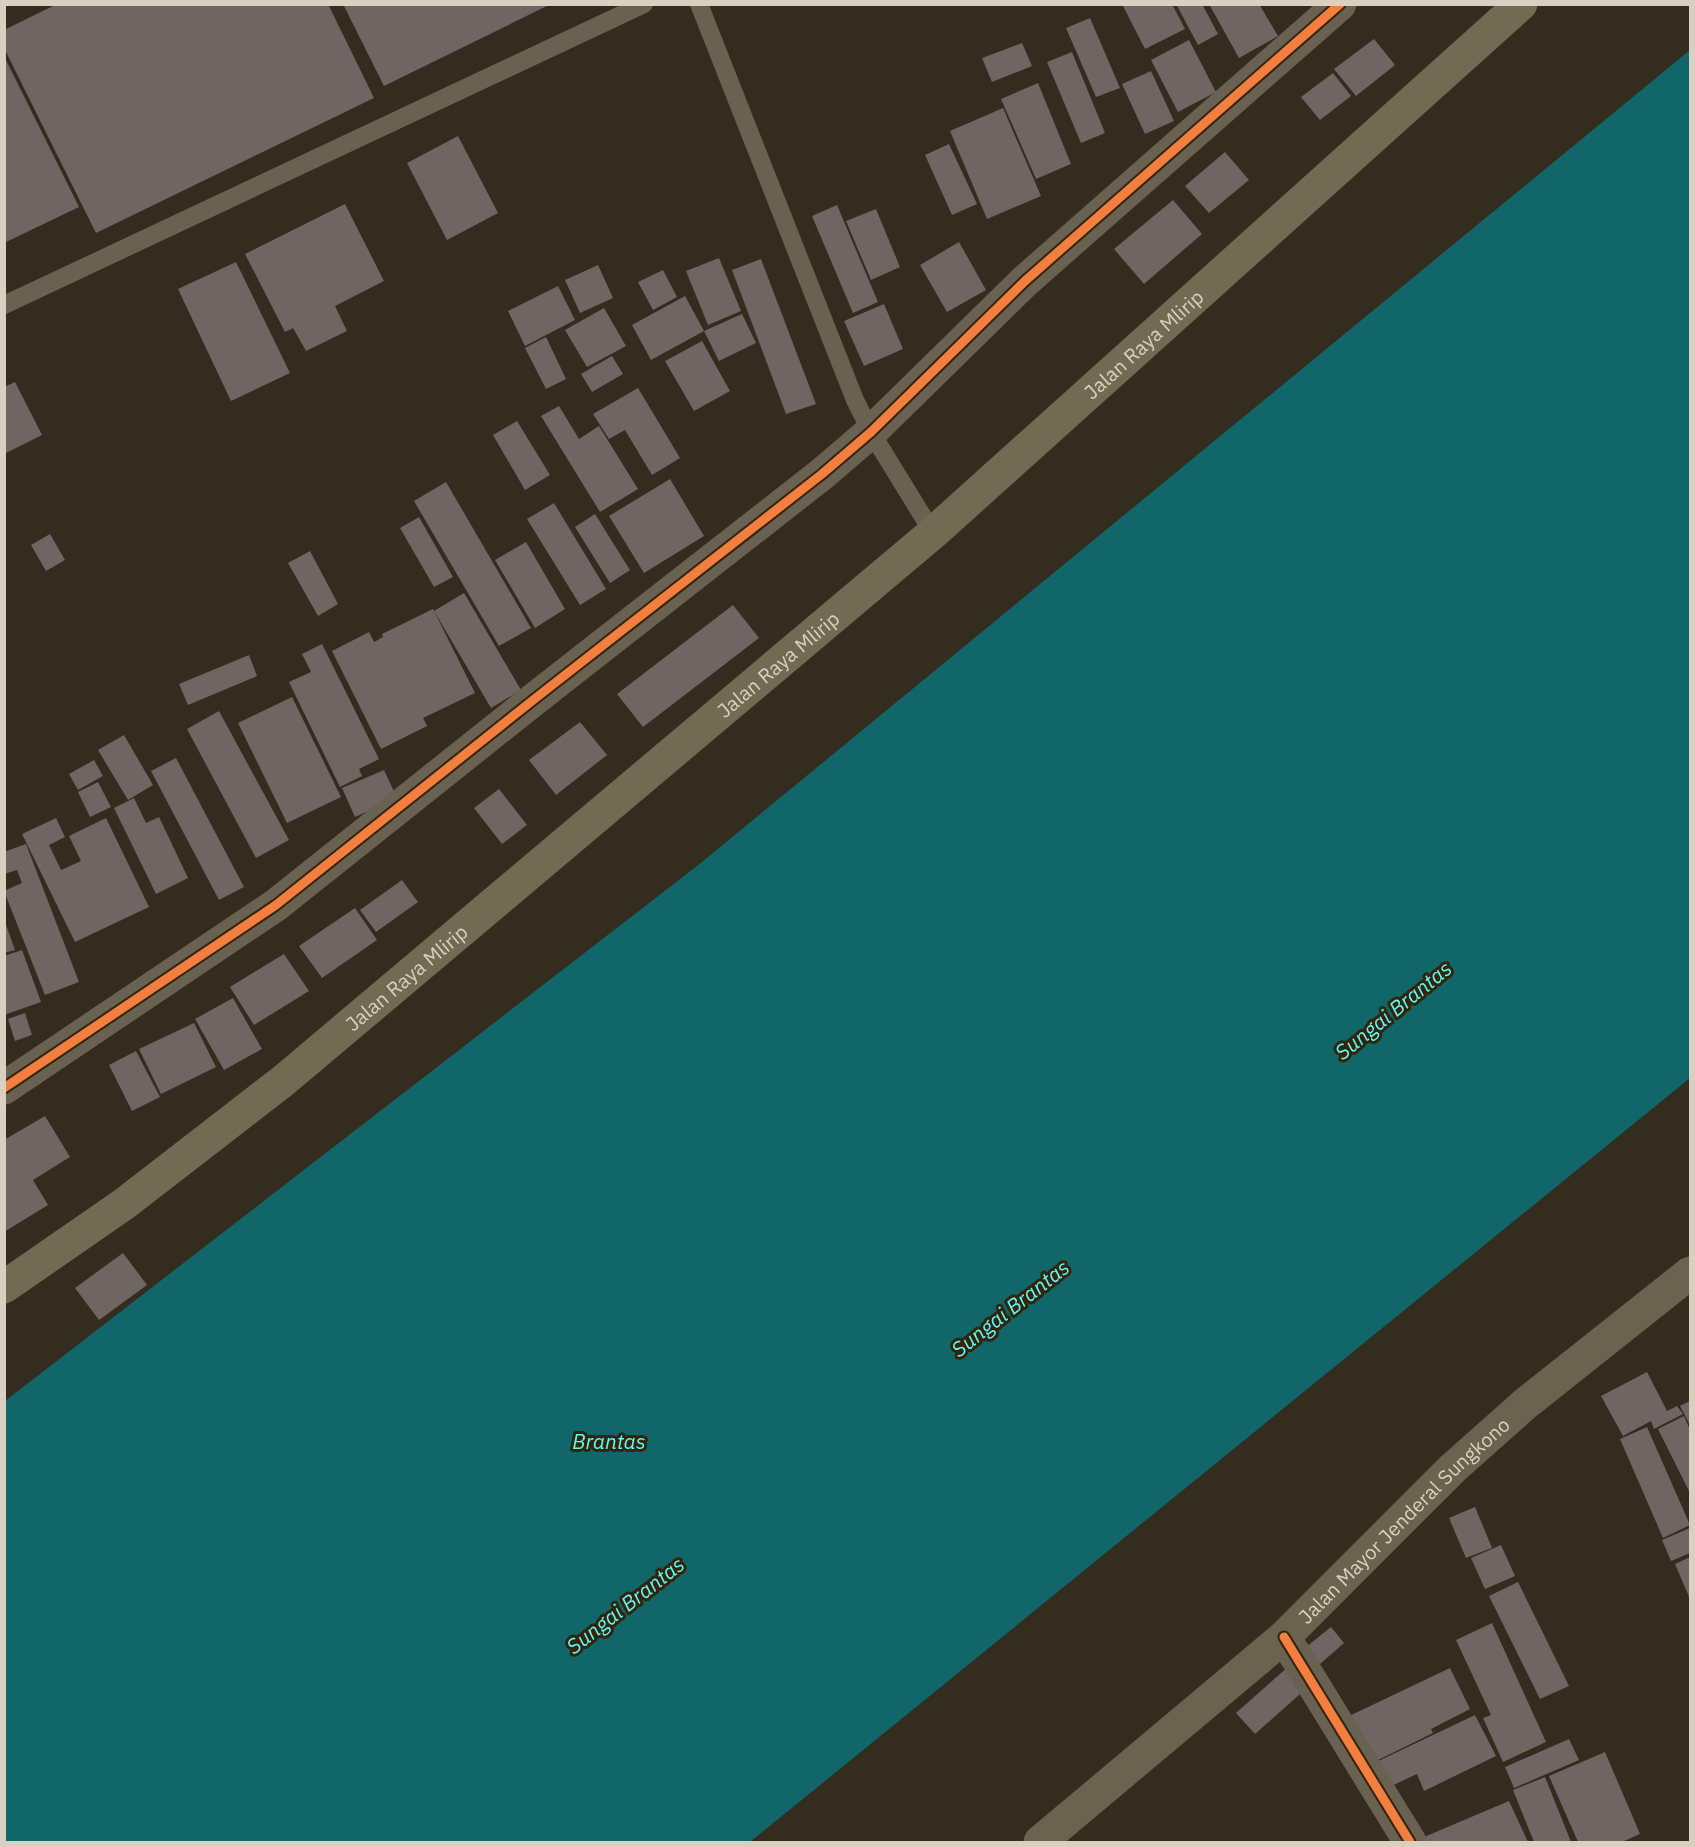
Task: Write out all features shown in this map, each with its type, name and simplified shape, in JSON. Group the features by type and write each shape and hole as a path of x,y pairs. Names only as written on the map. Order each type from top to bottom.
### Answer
{"main road":[{"name":"Jalan Raya Mlirip","path":"4,1287 21,1278 124,1204 283,1081 933,532 1521,4"},
{"name":"Jalan Mayor Jenderal Sungkono","path":"1055,1838 1284,1637 1453,1468 1525,1404 1690,1273"}],"street":[{"path":"4,1088 276,905 822,474 871,432 1025,281 1340,4"},
{"path":"1284,1637 1410,1842"}],"lane":[{"path":"4,305 624,9 644,4"},
{"path":"699,4 855,400 871,432 933,532"}],"water":[{"name":"Brantas","path":"1690,50 1690,1078 750,1842 5,1842 5,1401 697,866"}],"building":[{"path":"57,4 328,4 374,98 96,233 4,48 4,30"},
{"path":"343,4 551,4 384,86"},
{"path":"1122,4 1172,4 1185,29 1145,49"},
{"path":"1176,4 1202,4 1218,34 1198,45"},
{"path":"1209,4 1259,4 1278,36 1239,58"},
{"path":"1090,18 1120,88 1096,97 1066,28"},
{"path":"1374,39 1395,65 1356,96 1334,69"},
{"path":"1189,40 1216,92 1178,112 1151,60"},
{"path":"1022,43 1032,66 992,82 982,58"},
{"path":"1072,52 1105,133 1081,143 1047,62"},
{"path":"4,56 79,207 4,243"},
{"path":"1151,71 1174,121 1145,134 1122,84"},
{"path":"1333,73 1351,96 1320,120 1301,97"},
{"path":"1038,83 1071,164 1036,179 1001,99"},
{"path":"1003,108 1041,196 987,219 950,131"},
{"path":"458,136 498,213 447,240 407,163"},
{"path":"949,144 977,204 952,215 925,155"},
{"path":"1225,152 1249,180 1209,213 1185,186"},
{"path":"1173,200 1202,234 1144,284 1114,249"},
{"path":"345,204 384,281 335,306 347,331 306,351 293,328 285,332 245,254"},
{"path":"837,205 878,302 853,313 812,216"},
{"path":"876,209 900,267 871,280 846,221"},
{"path":"959,242 986,290 947,312 920,265"},
{"path":"719,258 741,311 708,325 686,271"},
{"path":"761,259 816,404 786,414 732,270"},
{"path":"236,262 290,373 231,401 178,289"},
{"path":"598,265 613,298 580,313 565,280"},
{"path":"663,270 677,297 653,310 638,282"},
{"path":"558,286 575,320 525,346 508,311"},
{"path":"685,296 704,331 651,360 632,325"},
{"path":"884,304 903,349 864,366 844,321"},
{"path":"604,308 626,346 587,367 565,330"},
{"path":"742,314 756,343 719,361 704,331"},
{"path":"546,337 566,379 546,389 525,348"},
{"path":"702,341 730,391 694,411 665,361"},
{"path":"612,356 623,374 592,392 581,374"},
{"path":"15,382 42,435 4,454 4,387"},
{"path":"638,388 680,458 652,475 625,430 609,439 593,414"},
{"path":"559,406 579,439 599,426 638,489 600,512 541,416"},
{"path":"517,421 550,475 525,490 493,435"},
{"path":"670,479 704,536 644,573 609,516"},
{"path":"446,482 531,628 499,646 414,501"},
{"path":"554,503 606,589 580,605 527,519"},
{"path":"595,514 630,570 610,583 575,527"},
{"path":"419,517 453,577 434,587 400,528"},
{"path":"50,534 65,560 46,571 31,545"},
{"path":"526,542 565,609 535,628 495,560"},
{"path":"310,551 338,604 318,616 288,563"},
{"path":"464,593 521,690 491,708 434,611"},
{"path":"733,605 759,638 643,727 617,694"},
{"path":"433,609 475,693 423,718 427,726 381,749 332,651 369,632 374,642 383,637 382,634"},
{"path":"322,644 379,759 359,769 362,776 340,787 289,682 311,672 302,654"},
{"path":"249,655 257,676 188,705 179,684"},
{"path":"292,697 341,797 287,823 238,723"},
{"path":"219,711 289,840 256,858 187,729"},
{"path":"580,722 607,755 556,795 529,760"},
{"path":"124,735 153,785 128,800 98,750"},
{"path":"176,758 244,887 219,900 151,771"},
{"path":"94,760 103,776 78,790 69,774"},
{"path":"384,770 397,798 355,817 342,788"},
{"path":"98,782 111,807 90,817 78,792"},
{"path":"499,789 527,825 502,844 474,808"},
{"path":"134,798 146,823 159,817 188,878 156,894 114,808"},
{"path":"56,818 65,837 49,845 61,870 81,861 69,836 106,818 149,907 75,942 22,834"},
{"path":"26,844 79,982 45,995 4,891 22,883 17,870 4,874 4,852"},
{"path":"402,880 418,902 376,932 360,910"},
{"path":"355,908 377,940 322,978 299,946"},
{"path":"4,919 15,950 4,953"},
{"path":"22,950 41,1002 4,1015 4,956"},
{"path":"284,954 309,991 254,1025 230,987"},
{"path":"233,998 262,1049 224,1070 195,1019"},
{"path":"25,1013 32,1035 15,1041 8,1019"},
{"path":"194,1023 216,1067 161,1094 139,1049"},
{"path":"136,1051 160,1097 132,1111 109,1065"},
{"path":"45,1116 70,1157 33,1180 48,1205 4,1232 4,1140"},
{"path":"123,1253 147,1285 99,1320 75,1288"},
{"path":"1647,1372 1667,1411 1677,1406 1683,1414 1654,1429 1651,1421 1623,1436 1601,1396"},
{"path":"1690,1401 1690,1425 1680,1406"},
{"path":"1684,1416 1690,1430 1690,1493 1658,1429"},
{"path":"1647,1427 1690,1525 1663,1538 1620,1439"},
{"path":"1475,1507 1492,1548 1466,1558 1449,1518"},
{"path":"1690,1528 1690,1553 1671,1561 1662,1540"},
{"path":"1501,1545 1515,1576 1485,1589 1471,1558"},
{"path":"1690,1557 1690,1599 1675,1564"},
{"path":"1518,1582 1569,1686 1540,1699 1489,1596"},
{"path":"1492,1623 1546,1742 1503,1762 1483,1718 1491,1715 1456,1640"},
{"path":"1331,1627 1344,1643 1320,1664 1306,1647"},
{"path":"1289,1666 1308,1687 1255,1734 1236,1713"},
{"path":"1450,1668 1470,1709 1431,1729 1433,1733 1370,1764 1347,1717"},
{"path":"1475,1715 1496,1756 1424,1791 1417,1774 1385,1789 1372,1764"},
{"path":"1569,1739 1579,1760 1514,1788 1505,1767"},
{"path":"1605,1752 1640,1834 1622,1842 1578,1842 1549,1776"},
{"path":"1545,1777 1571,1842 1534,1842 1513,1790"},
{"path":"1509,1801 1528,1842 1426,1842 1424,1837"}],"cycle path":[{"path":"4,1088 276,905 822,474 871,432 1025,281 1340,4"},
{"path":"1284,1637 1410,1842"}],"water label":[{"name":"Sungai Brantas","path":"1393,1010"},
{"name":"Sungai Brantas","path":"1010,1308"},
{"name":"Sungai Brantas","path":"625,1605"}]}
